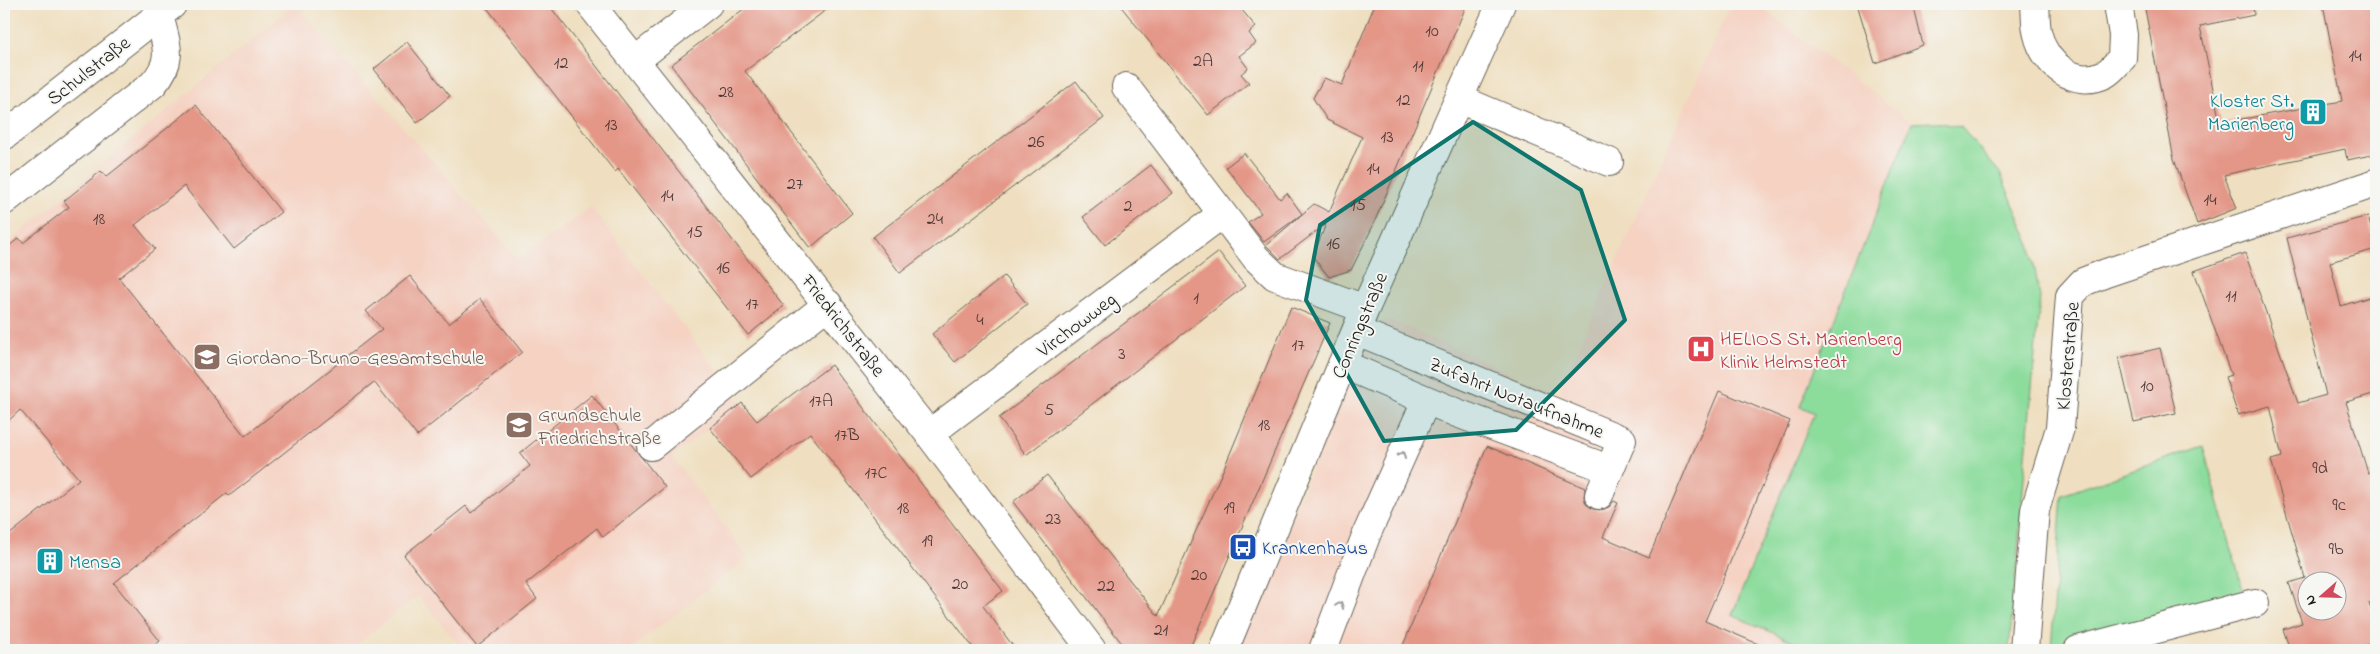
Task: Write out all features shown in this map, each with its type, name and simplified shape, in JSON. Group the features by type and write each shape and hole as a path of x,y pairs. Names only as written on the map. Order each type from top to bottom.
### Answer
{"street":[{"name":"Friedrichstraße","path":"590,4 930,434 1092,650"},
{"path":"636,60 708,4"},
{"name":"Conringstraße","path":"1232,648 1342,364 1501,4"},
{"path":"2035,4 2038,35 2049,59 2065,74 2083,79 2106,74 2122,58 2122,35 2118,4"},
{"path":"4,201 152,84 164,72 168,51 166,9"},
{"name":"Schulstraße","path":"4,136 166,9"},
{"path":"1126,87 1256,258 1276,276 1361,320"},
{"path":"1459,98 1609,162"},
{"name":"Klosterstraße","path":"2024,650 2035,510 2060,428 2070,296 2083,282 2106,273 2376,183"},
{"name":"Virchowweg","path":"930,434 1222,214"},
{"path":"652,446 828,304"},
{"name":"Zufahrt Notaufnahme","path":"1361,320 1622,440 1599,495"},
{"path":"1342,364 1426,401 1595,464"},
{"path":"1322,650 1367,533 1426,401"},
{"path":"2078,650 2254,604"}],"highlighted area":[{"path":"1473,122 1581,190 1625,320 1516,430 1384,441 1306,300 1320,225"}],"shaded area":[{"name":"Giordano-Bruno-Gesamtschule","path":"295,4 518,259 591,207 742,403 672,457 748,557 630,650 463,650 418,596 350,650 4,650 4,246"},
{"name":"HELIOS St. Marienberg Klinik Helmstedt","path":"1730,4 1757,4 1912,123 1800,406 1814,413 1732,615 1813,650 1235,650 1373,324 1390,320 1558,394"}],"green space":[{"path":"1935,122 1961,127 2000,173 2030,243 2040,297 2009,650 1813,650 1732,615 1814,413 1800,406 1912,123"},
{"path":"2203,446 2248,608 2112,650 2051,650 2062,495"}],"building":[{"path":"484,4 548,4 784,306 748,335 618,169 615,172"},
{"path":"750,4 834,4 745,71 852,213 810,248 671,65"},
{"path":"1119,4 1237,4 1256,27 1249,33 1256,43 1239,56 1248,68 1241,74 1249,83 1208,115"},
{"path":"1375,4 1467,4 1371,230 1351,270 1329,277 1313,257 1326,224 1280,259 1266,245 1314,204 1329,212 1362,137 1327,120 1313,98 1324,78 1342,85"},
{"path":"1857,4 1913,4 1923,45 1875,63"},
{"name":"Kloster St. Marienberg","path":"2144,4 2253,4 2254,15 2200,26 2220,123 2342,101 2323,4 2376,4 2376,154 2347,160 2345,149 2224,175 2237,208 2197,224 2174,159"},
{"path":"407,42 450,96 417,123 374,69"},
{"path":"1076,81 1104,118 900,273 873,237"},
{"path":"196,105 281,212 234,249 184,186 135,225 155,249 119,278 245,436 382,329 366,311 410,276 449,324 480,299 522,352 417,436 374,382 229,496 227,493 114,583 160,641 148,650 4,650 4,539 79,479 20,410 4,425 4,250 19,238 23,243 69,207 64,201 101,171 106,177"},
{"path":"1244,153 1280,199 1287,193 1302,214 1264,242 1248,222 1261,213 1226,167"},
{"path":"1151,165 1173,193 1105,245 1083,217"},
{"path":"2368,216 2376,249 2330,262 2341,306 2376,295 2376,393 2346,402 2368,473 2376,471 2376,601 2369,603 2376,628 2376,642 2351,650 2290,650 2283,629 2302,622 2348,622 2348,572 2303,572 2271,460 2282,457 2270,406 2238,415 2225,377 2231,375 2194,271 2245,253 2298,403 2326,395 2287,238"},
{"path":"1219,252 1245,286 1026,455 999,418"},
{"path":"1004,276 1027,304 955,362 932,334"},
{"path":"1291,307 1330,323 1189,650 1127,650 1013,502 1047,475 1158,616 1224,468"},
{"path":"2160,348 2176,413 2134,422 2119,358"},
{"path":"831,365 1003,591 983,606 1016,650 975,650 810,433 751,479 710,428 742,403 757,421"},
{"path":"1719,391 1790,421 1705,621 1772,650 1401,650 1487,446 1585,488 1584,497 1586,504 1593,509 1601,510 1609,507 1614,501 1618,503 1603,537 1649,557"},
{"path":"592,395 665,487 603,537 597,528 526,584 537,599 477,647 404,555 466,506 471,513 530,466 520,453"},
{"path":"2298,580 2298,611 2289,583"}],"place":[{"name":"Kloster St. Marienberg","path":"2313,112"},
{"name":"HELIOS St. Marienberg Klinik Helmstedt","path":"1701,349"},
{"name":"Giordano-Bruno-Gesamtschule","path":"207,357"},
{"name":"Grundschule Friedrichstraße","path":"519,425"},
{"name":"Krankenhaus","path":"1243,547"},
{"name":"Mensa","path":"50,561"}]}
